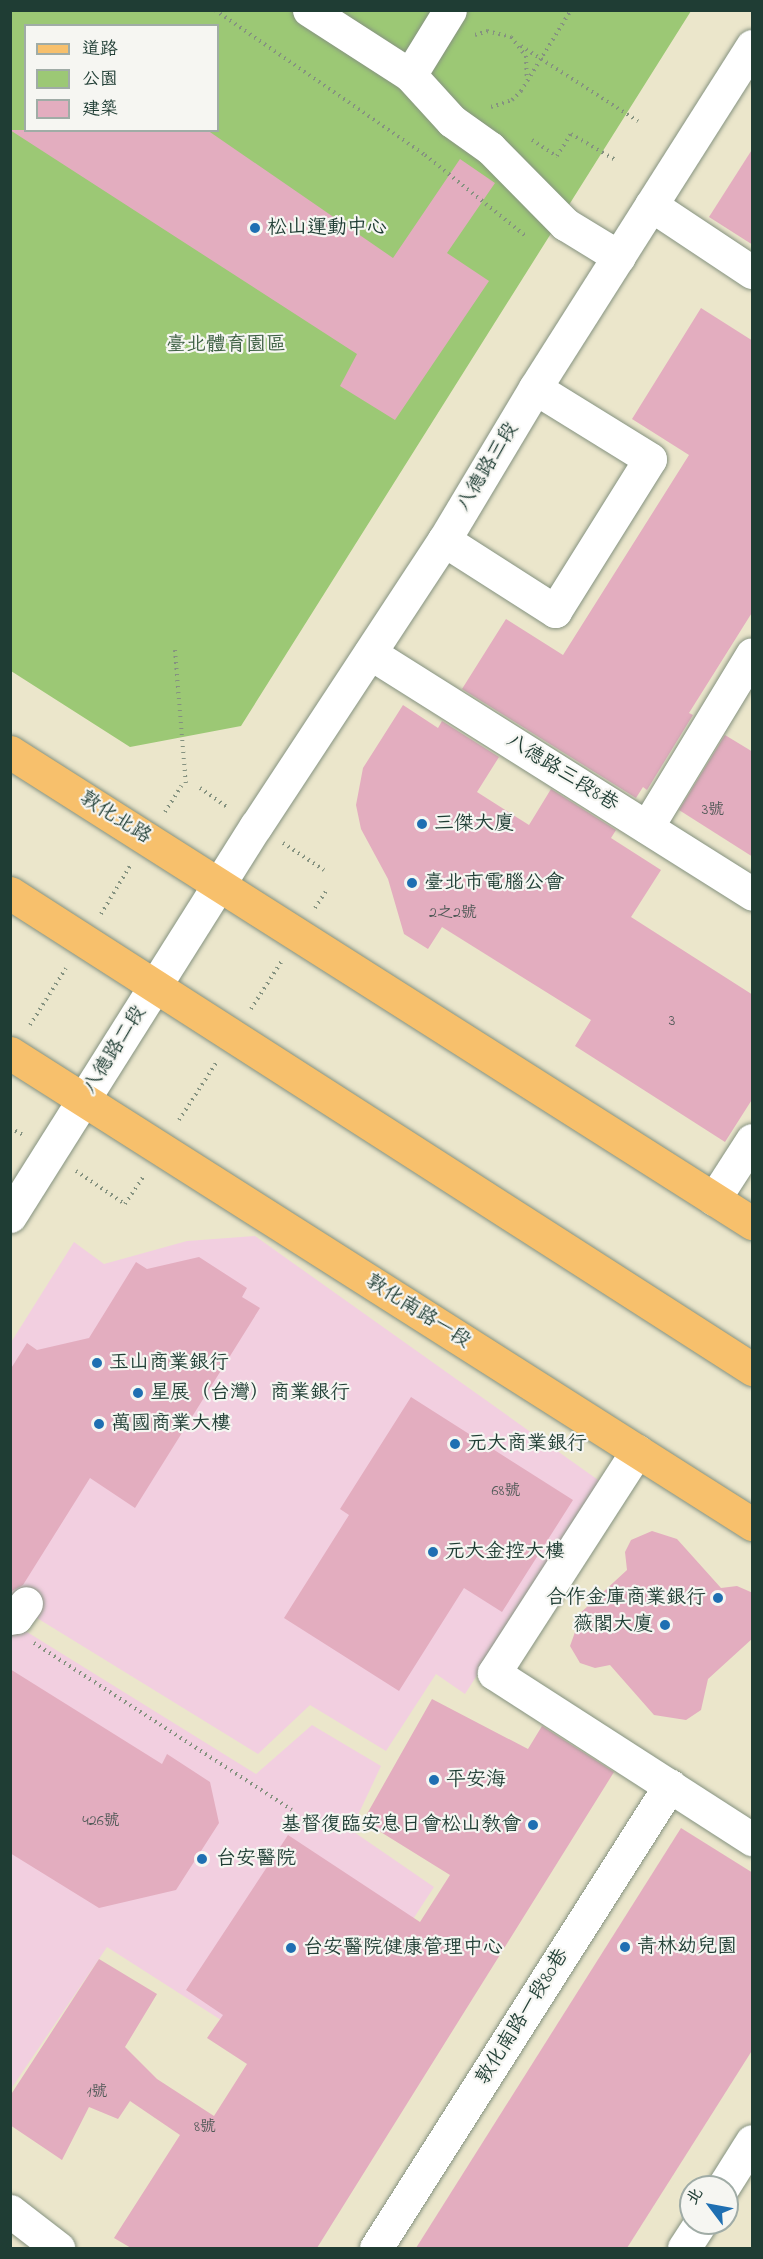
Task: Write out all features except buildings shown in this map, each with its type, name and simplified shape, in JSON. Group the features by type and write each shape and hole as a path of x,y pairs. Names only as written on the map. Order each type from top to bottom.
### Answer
{"main road":[{"name":"敦化北路","path":"10,752 220,885"},
{"path":"220,885 753,1223"},
{"path":"10,893 753,1369"},
{"path":"10,1053 83,1100"},
{"name":"敦化南路一段","path":"83,1100 753,1524"}],"street":[{"path":"410,75 450,10"},
{"path":"326,15 410,75 452,121 490,148 565,224 619,257"},
{"name":"八德路三段","path":"220,885 444,540 535,388 753,46"},
{"path":"651,205 753,272"},
{"path":"444,540 555,611 650,459 535,388"},
{"name":"八德路三段8巷","path":"370,653 753,894"},
{"path":"647,827 753,654"},
{"name":"八德路二段","path":"10,1216 220,885"},
{"path":"714,1199 753,1140"},
{"path":"637,1450 494,1673 753,1839"},
{"name":"敦化南路一段80巷","path":"376,2248 670,1785"},
{"path":"731,2175 753,2141"},
{"path":"10,2211 58,2248"},
{"path":"684,2248 692,2235"}],"path":[{"path":"215,10 260,39 424,155 510,225"},
{"path":"483,106 502,106 512,100 571,10"},
{"path":"470,39 487,31 500,33 638,121"},
{"path":"520,45 526,56 527,80"},
{"path":"487,111 497,117"},
{"path":"527,136 557,156 571,134 614,159"},
{"path":"175,650 186,787"},
{"path":"101,913 126,874"},
{"path":"259,997 275,971"},
{"path":"42,1007 56,984"},
{"path":"188,1107 214,1066"},
{"path":"22,1621 292,1810"}],"shaded area":[{"path":"255,1236 601,1482 465,1694 436,1674 386,1751 310,1705 258,1754 11,1602 10,1344 74,1242 104,1264 187,1241"},
{"name":"台安醫院","path":"11,1622 256,1774 312,1725 381,1766 351,1830 434,1887 310,2077 107,1947 11,2089"}],"green space":[{"name":"臺北體育園區","path":"10,11 691,11 241,726 130,747 11,671"}],"place":[{"name":"松山運動中心","path":"255,228"},
{"name":"三傑大廈","path":"422,824"},
{"name":"臺北市電腦公會","path":"412,883"},
{"name":"玉山商業銀行","path":"97,1363"},
{"name":"星展（台灣）商業銀行","path":"138,1393"},
{"name":"萬國商業大樓","path":"99,1424"},
{"name":"元大商業銀行","path":"455,1444"},
{"name":"元大金控大樓","path":"433,1552"},
{"name":"合作金庫商業銀行","path":"718,1598"},
{"name":"薇閣大廈","path":"665,1625"},
{"name":"平安海","path":"434,1780"},
{"name":"基督復臨安息日會松山教會","path":"533,1825"},
{"name":"台安醫院","path":"202,1859"},
{"name":"青林幼兒園","path":"625,1947"},
{"name":"台安醫院健康管理中心","path":"291,1948"}]}
